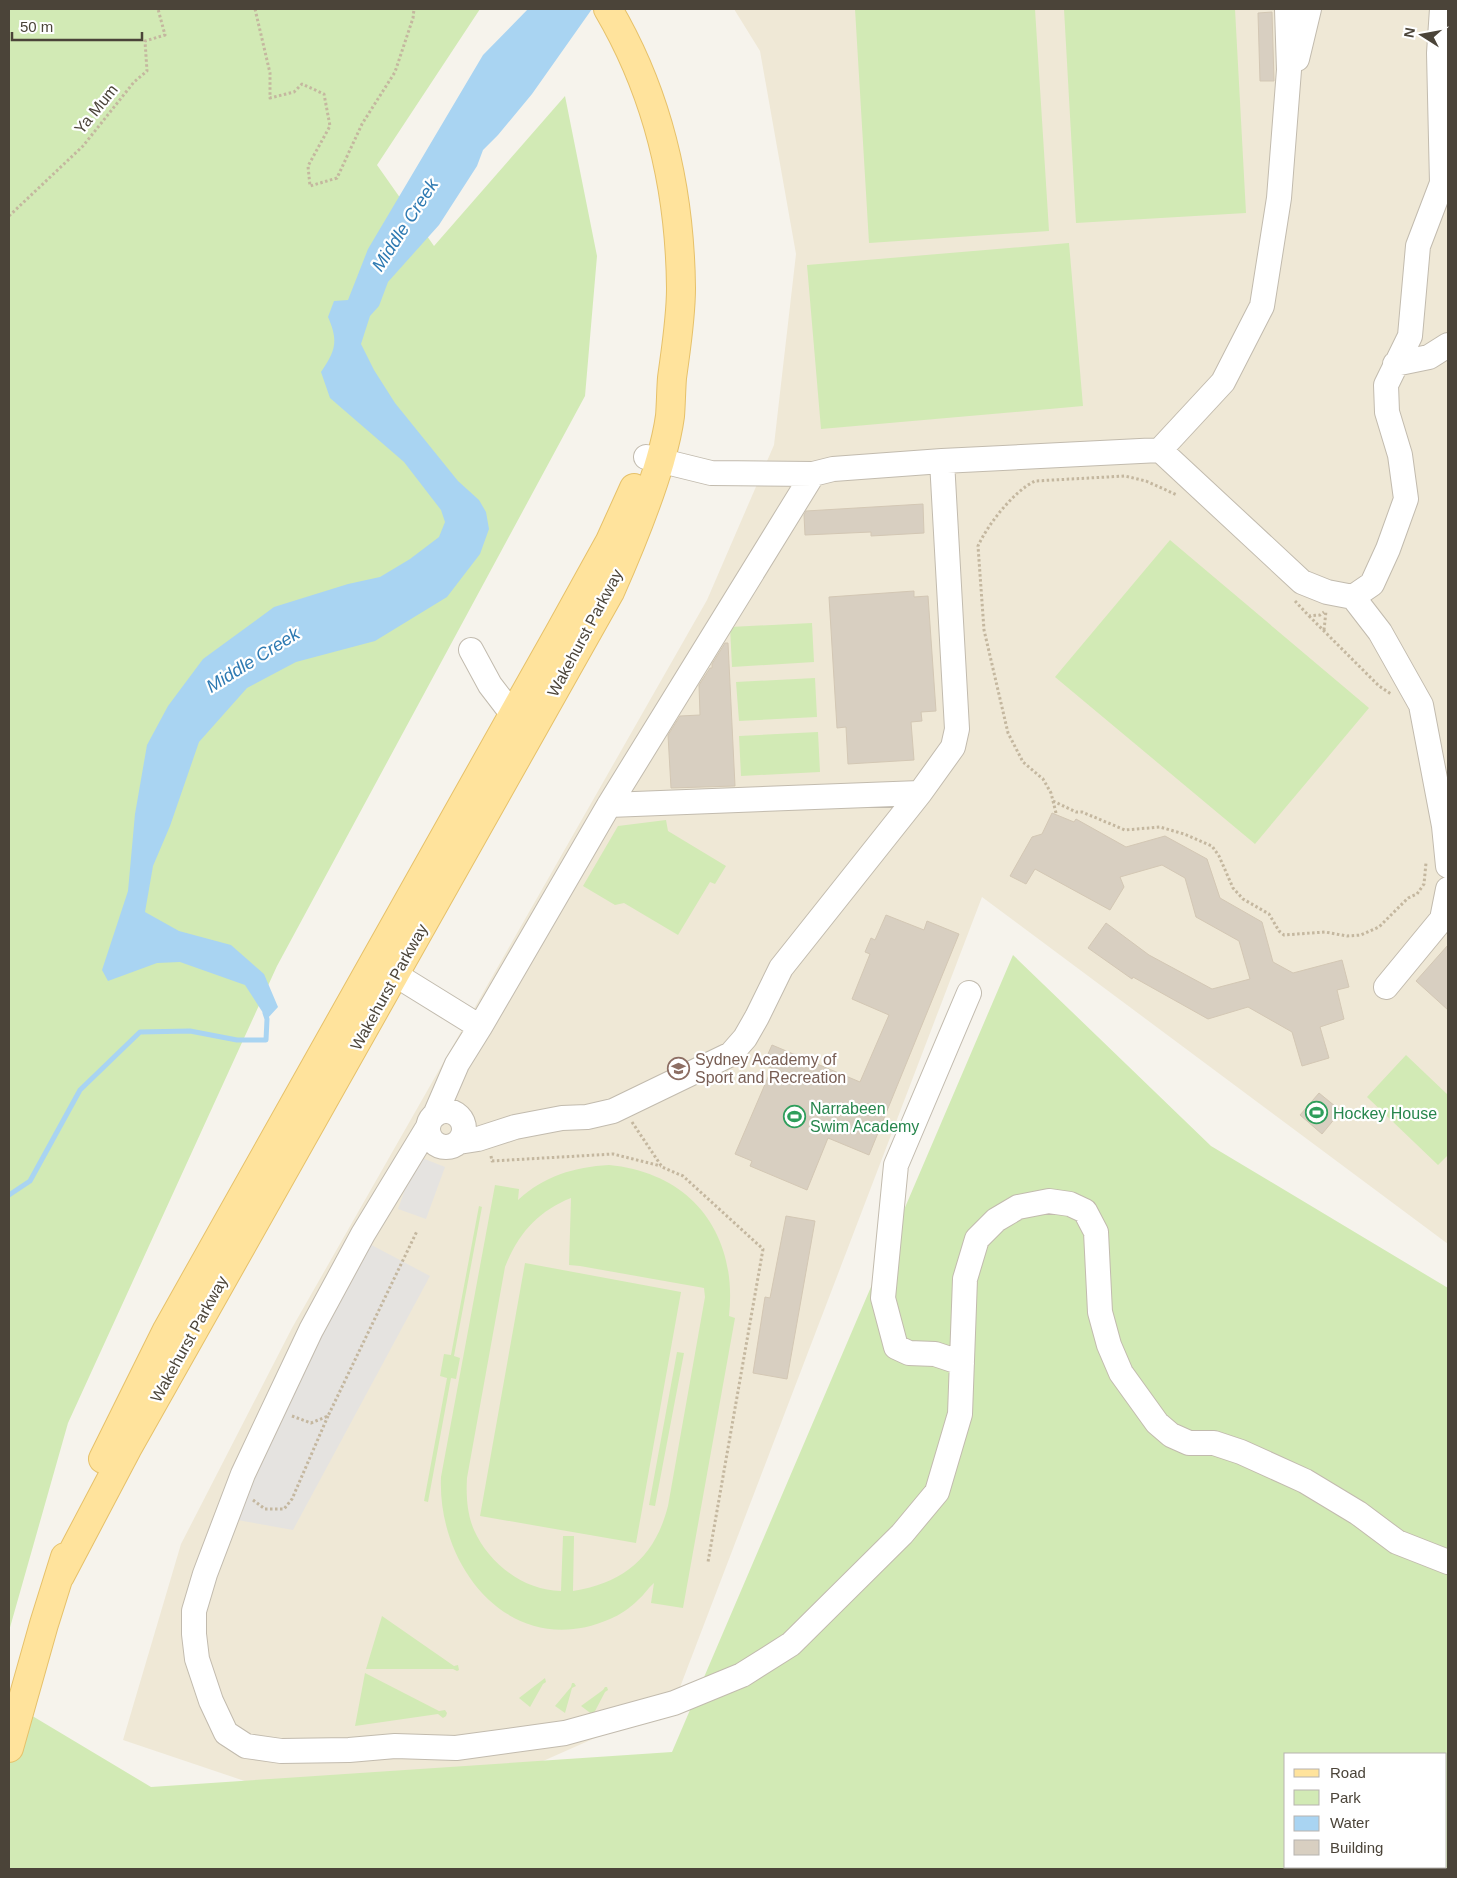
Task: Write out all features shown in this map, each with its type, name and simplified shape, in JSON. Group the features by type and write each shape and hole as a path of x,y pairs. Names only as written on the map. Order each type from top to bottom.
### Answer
{"main road":[{"name":"Wakehurst Parkway","path":"9,1748 44,1624 73,1532 107,1448 167,1330 610,541 630,499 653,458 670,418 681,290 679,243 673,187 661,134 645,86 612,16"},
{"name":"Wakehurst Parkway","path":"60,1576 127,1450 610,592 636,533 653,458"}],"street":[{"path":"653,458 711,473 813,474 833,469 942,461 1160,450 1223,382 1262,306 1279,198 1289,70 1287,9"},
{"path":"1286,112 1308,9"},
{"path":"1353,597 1372,584 1406,499 1400,455 1387,412 1386,385 1410,336 1418,246 1442,183 1439,53 1442,9"},
{"path":"1395,364 1430,357 1448,345"},
{"path":"1160,450 1302,582 1327,592 1353,597 1380,632 1421,705 1444,826 1437,863"},
{"path":"813,474 609,805 457,1064 444,1118 430,1138 438,1145 449,1147 458,1142 487,1136 515,1127 562,1118 587,1117 613,1112 731,1054 745,1038 758,1017 781,968 920,793 953,747 957,729 942,461"},
{"path":"471,650 490,685 513,715"},
{"path":"396,975 396,953 482,789 498,742"},
{"path":"609,805 920,793"},
{"path":"1386,987 1442,919 1448,889"},
{"path":"358,990 396,975"},
{"path":"396,975 480,1027"},
{"path":"962,1362 935,1354 908,1353 896,1347 883,1298 896,1164 969,993"},
{"path":"444,1118 464,1127 462,1138 458,1142"},
{"path":"515,1127 444,1118 421,1136 360,1240 311,1330 243,1474 205,1574 194,1611 194,1634 197,1659 211,1701 226,1733 246,1746 291,1751 349,1750 396,1746 456,1748 565,1733 674,1703 742,1675 791,1644 902,1534 937,1492 960,1414 965,1279 977,1239 996,1220 1018,1207 1049,1201 1070,1204 1086,1212 1096,1232 1100,1312 1109,1345 1121,1373 1157,1423 1172,1436 1189,1443 1214,1444 1240,1452 1305,1481 1358,1513 1397,1542 1448,1562"}],"path":[{"name":"Ya Mum","path":"9,216 82,146 134,82 147,71 145,41 165,35 158,9"},
{"path":"256,9 270,73 270,98 294,92 302,84 324,94 330,126 308,166 310,186 337,178 362,124 395,72 413,18 414,9"},
{"path":"1056,813 1051,793 1043,779 1023,762 1008,733 984,630 978,546 984,533 996,516 1027,485 1035,481 1125,476 1146,481 1181,497"},
{"path":"1290,596 1379,686 1394,696"},
{"path":"1309,616 1320,615 1326,609 1324,630"},
{"path":"1053,801 1076,812 1082,812 1102,819 1125,830 1160,827 1184,834 1212,846 1220,856 1233,888 1243,898 1269,914 1279,932 1284,935 1325,932 1347,936 1361,935 1379,927 1408,898 1417,894 1437,863"},
{"path":"624,1106 637,1132 662,1167"},
{"path":"487,1136 492,1161 613,1154 662,1167 683,1176 764,1249 708,1562"},
{"path":"243,1474 246,1488 252,1500 265,1508 284,1509 292,1498 328,1416 417,1231"},
{"path":"282,1390 285,1407 293,1417 311,1424 328,1416"}],"shaded area":[{"name":"Sydney Academy of Sport and Recreation","path":"734,9 1448,9 1448,1244 982,897 674,1703 525,1769 298,1799 123,1740 181,1544 292,1328 707,600 774,445 796,254 760,51"},
{"path":"417,1156 445,1167 426,1219 398,1209"},
{"path":"364,1241 430,1276 293,1530 226,1518"}],"green space":[{"path":"9,9 480,9 377,165 434,246 565,96 597,256 585,396 277,966 68,1423 9,1631"},
{"path":"855,9 1035,9 1049,231 869,243"},
{"path":"1064,9 1235,9 1246,213 1076,223"},
{"path":"1069,243 1083,406 821,429 807,265"},
{"path":"1170,540 1369,708 1255,844 1055,677"},
{"path":"812,623 814,662 732,667 730,627"},
{"path":"815,678 817,717 739,721 736,682"},
{"path":"818,732 820,772 741,776 739,736"},
{"path":"666,820 668,831 726,866 715,884 710,882 678,935 624,903 615,905 583,886 618,826"},
{"path":"1013,955 1211,1146 1448,1288 1448,1869 9,1869 9,1702 151,1787 672,1752"},
{"path":"1406,1055 1448,1095 1448,1155 1438,1165 1367,1097"},
{"path":"609,1165 638,1170 664,1180 686,1195 704,1213 717,1234 726,1259 730,1286 729,1316 735,1318 683,1608 651,1603 654,1583 632,1606 610,1619 574,1629 542,1628 512,1617 487,1598 467,1573 452,1544 443,1511 441,1477 495,1185 519,1189 518,1200 538,1185 560,1174","holes":["571,1198 569,1265 704,1288 705,1297 668,1506 655,1540 635,1565 622,1574 608,1582 573,1591 574,1536 563,1536 561,1591 548,1590 522,1581 489,1554 474,1530 470,1518 467,1478 505,1267 516,1244 530,1225 559,1203"]},
{"path":"479,1206 482,1207 454,1356 460,1358 456,1379 451,1378 428,1502 424,1501 447,1378 440,1376 444,1354 451,1355"},
{"path":"525,1263 681,1292 636,1543 480,1516"},
{"path":"677,1352 684,1353 655,1506 649,1505"},
{"path":"382,1616 454,1666 458,1665 459,1670 366,1669"},
{"path":"365,1673 439,1711 445,1710 446,1716 443,1718 438,1714 355,1726"},
{"path":"545,1678 546,1682 530,1707 519,1698"},
{"path":"572,1683 576,1686 572,1688 565,1713 555,1706 571,1687"},
{"path":"605,1687 608,1690 605,1692 593,1715 581,1706 603,1690"}],"water":[{"path":"528,9 592,9 532,94 483,150 477,166 439,225 388,282 379,306 370,316 361,344 374,370 395,403 458,481 479,500 486,512 489,529 480,554 447,597 375,641 296,662 247,688 199,742 170,826 153,866 145,912 179,931 231,945 264,974 278,1007 267,1019 245,985 180,962 157,963 108,981 102,970 128,891 135,814 147,745 168,706 203,659 274,607 348,584 380,577 410,559 439,537 445,522 441,510 404,462 330,398 321,372 330,358 334,346 334,333 328,317 334,301 348,300 368,249 483,55"}],"building":[{"path":"1272,12 1274,81 1260,81 1258,13"},
{"path":"923,504 924,533 871,536 871,532 805,535 804,515 806,511"},
{"path":"914,591 914,597 928,596 936,711 921,712 922,721 911,722 914,760 848,764 846,727 837,728 829,597"},
{"path":"725,643 728,643 735,786 671,788 668,735 680,716 700,715 699,685 710,668 712,668 712,664"},
{"path":"1052,813 1074,822 1076,819 1126,847 1165,836 1207,859 1220,898 1262,922 1273,962 1293,973 1342,960 1349,987 1337,990 1344,1019 1320,1027 1329,1058 1302,1066 1292,1032 1248,1007 1208,1019 1133,977 1132,979 1088,948 1106,923 1149,955 1212,989 1250,979 1239,941 1196,917 1185,878 1162,865 1120,877 1124,887 1110,910 1035,869 1026,884 1010,876 1032,837 1042,834"},
{"path":"886,915 924,930 927,921 959,934 869,1155 828,1138 807,1190 750,1166 752,1161 735,1154 772,1068 763,1065 772,1045 860,1082 889,1015 852,999 870,954 865,952 871,938 875,940"},
{"path":"1448,945 1448,1010 1416,981"},
{"path":"1319,1093 1341,1111 1322,1134 1300,1115"},
{"path":"786,1216 815,1221 787,1379 753,1373 765,1297 770,1298"}],"waterway":[{"name":"Middle Creek","path":"9,1195 30,1181 80,1090 140,1032 190,1031 237,1040 266,1040 267,1019 265,1013"}],"place":[{"name":"Sydney Academy of Sport and Recreation","path":"679,1068"},
{"name":"Hockey House","path":"1317,1113"},
{"name":"Narrabeen Swim Academy","path":"794,1117"}]}
